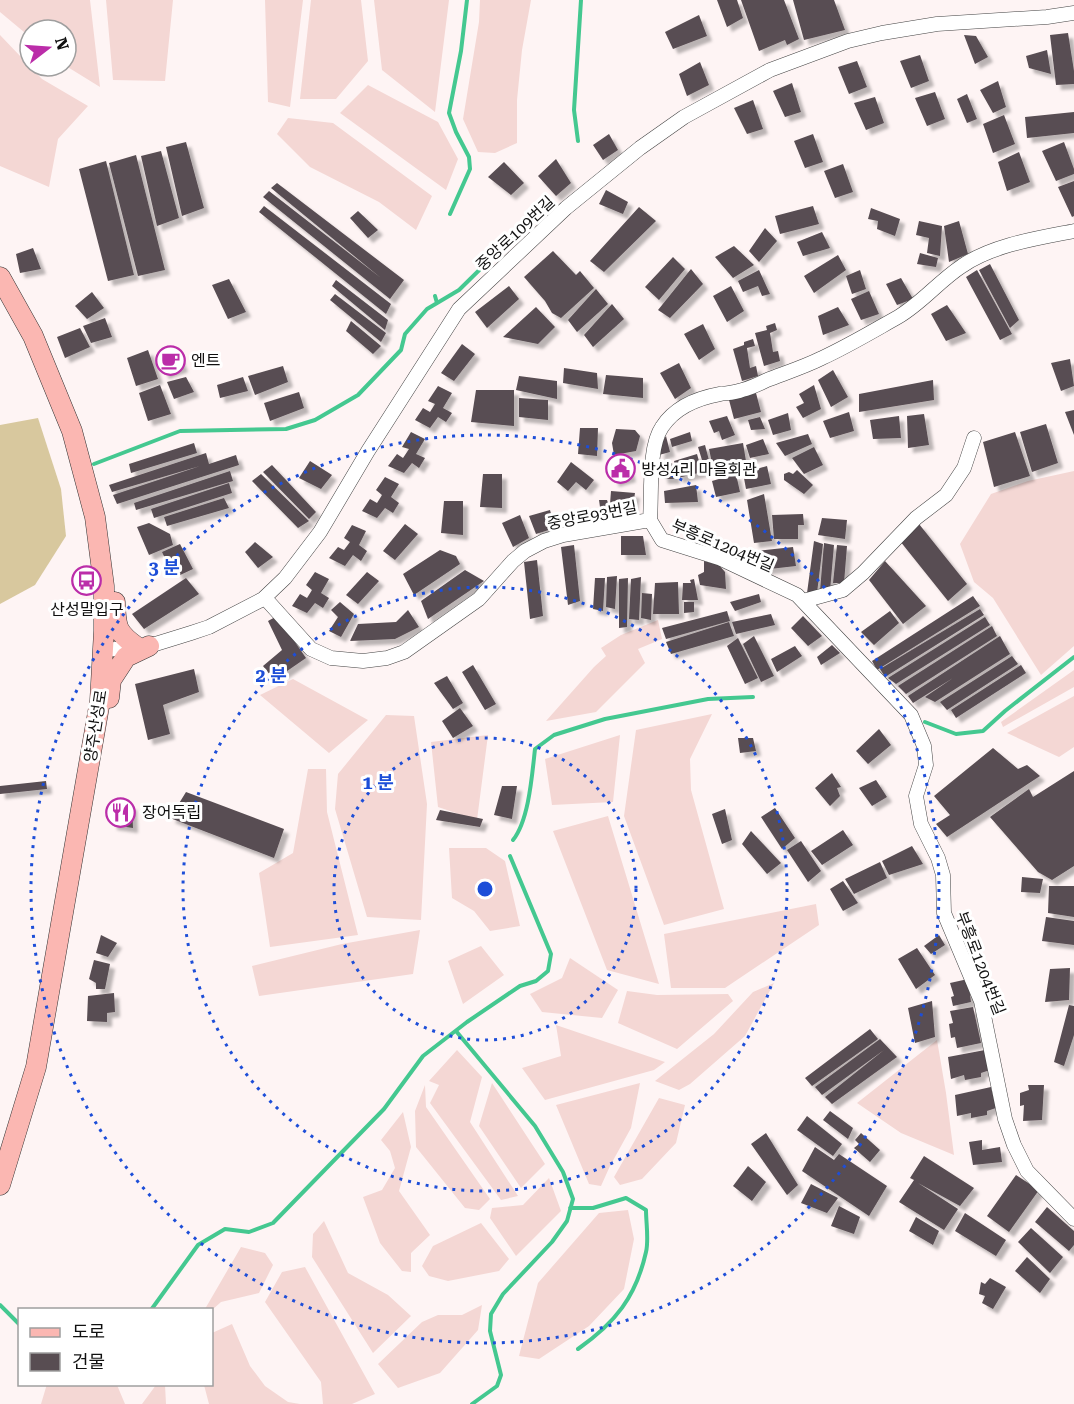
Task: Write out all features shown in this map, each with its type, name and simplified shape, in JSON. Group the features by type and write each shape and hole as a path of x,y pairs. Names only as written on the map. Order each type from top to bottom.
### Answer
{"street":[{"name":"중앙로109번길","path":"104,650 143,646 209,627 265,598 285,578 320,532 368,451 459,309 566,208 640,148 684,117 770,70 848,41 937,24 1035,18 1074,13"},
{"name":"중앙로93번길","path":"265,598 310,650 331,658 363,661 387,658 404,651 479,599 525,551 544,541 563,535 650,520 654,443 662,427 675,412 688,404 720,394 740,391 839,350 900,315 962,265 979,256 1024,241 1074,231"},
{"name":"양주산성로","path":"0,277 33,336 72,431 95,517 104,586 104,650 100,701 93,745 36,1066 0,1185"},
{"path":"803,601 843,590 863,573 916,518 946,495 964,468 974,438"},
{"name":"부흥로1204번길","path":"650,520 662,540 719,558 797,595 911,715 924,746 926,765 916,796 921,824 938,858 943,875 944,913 981,1001 1005,1119 1019,1158 1027,1172 1074,1219"},
{"path":"98,540 112,572 116,621 120,635 143,646"},
{"path":"93,745 98,738 105,716 111,680 126,657 143,646"}],"shaded area":[{"path":"0,0 90,0 100,87 78,73 78,18 18,18 18,27 0,12"},
{"path":"106,0 173,0 165,81 113,80"},
{"path":"265,0 303,0 290,107 268,102"},
{"path":"311,0 361,0 368,61 336,99 300,99"},
{"path":"374,0 449,0 435,112 382,70"},
{"path":"480,0 531,0 522,50 517,100 517,143 495,153 478,152 463,119 479,22"},
{"path":"0,35 18,54 18,78 41,78 88,106 58,139 49,187 0,166"},
{"path":"368,85 438,122 458,159 446,190 340,113"},
{"path":"288,118 333,123 432,196 416,230 379,202 310,167 277,134"},
{"path":"38,418 61,489 66,536 35,585 0,604 0,425"},
{"path":"1074,471 1074,646 1041,675 993,598 974,582 960,544 991,494 1028,481"},
{"path":"658,620 662,639 638,649 645,663 596,712 546,721 606,656 601,648 621,635"},
{"path":"1074,670 1074,687 1003,727 1001,722"},
{"path":"293,679 368,720 329,753 260,695"},
{"path":"1074,696 1074,747 1059,757 1007,733"},
{"path":"712,714 690,759 691,790 724,909 664,925 624,816 636,730"},
{"path":"386,715 414,716 427,804 421,920 367,917 335,809 338,774"},
{"path":"488,735 477,820 438,807 431,742"},
{"path":"620,735 613,802 552,805 545,759"},
{"path":"308,769 326,769 327,812 358,935 270,947 259,873 293,853"},
{"path":"608,816 659,984 607,970 553,831"},
{"path":"449,848 486,848 505,861 520,926 490,931 474,911 452,898"},
{"path":"816,904 819,925 725,988 671,988 664,934"},
{"path":"420,930 413,974 259,996 252,966 342,944"},
{"path":"481,946 504,975 463,1004 448,961"},
{"path":"570,958 618,990 602,1018 542,1012 530,994 562,978"},
{"path":"774,983 745,1036 690,1084 679,1090 655,1081 714,1034 753,992"},
{"path":"627,991 657,995 728,994 733,1001 677,1049 618,1023"},
{"path":"556,1025 665,1062 654,1070 545,1100 522,1068 561,1056"},
{"path":"937,1040 954,1155 901,1133 857,1103"},
{"path":"457,1050 482,1077 470,1122 518,1196 501,1200 430,1103 439,1085 429,1081"},
{"path":"492,1083 545,1164 521,1188 479,1126"},
{"path":"640,1083 631,1128 601,1186 589,1184 556,1105"},
{"path":"425,1085 426,1107 490,1199 479,1210 465,1208 416,1147 415,1111"},
{"path":"659,1098 685,1105 676,1143 642,1179 620,1185 614,1177"},
{"path":"403,1112 411,1147 399,1191 430,1235 411,1253 411,1272 402,1271 380,1243 363,1197 382,1190 395,1168 390,1151 381,1140"},
{"path":"549,1178 561,1211 516,1256 490,1218 492,1208 523,1205"},
{"path":"628,1210 634,1239 624,1289 589,1326 539,1359 519,1356 538,1283 599,1213"},
{"path":"324,1221 348,1273 388,1295 411,1316 373,1353 312,1257 313,1234"},
{"path":"481,1223 509,1259 499,1271 448,1281 429,1276 422,1266 433,1246"},
{"path":"241,1247 265,1253 273,1265 259,1293 221,1302 213,1309 206,1308"},
{"path":"305,1267 375,1394 352,1404 323,1404 321,1382 265,1302 282,1272"},
{"path":"482,1305 478,1330 440,1373 398,1388 378,1364 422,1322 438,1315 462,1315"},
{"path":"232,1324 250,1366 265,1386 288,1402 300,1404 209,1404 204,1386 213,1386 213,1333"},
{"path":"46,1386 117,1386 125,1404 41,1404"},
{"path":"155,1386 165,1386 166,1404 142,1404"}],"building":[{"path":"717,0 737,0 743,18 727,27"},
{"path":"741,0 784,0 799,39 787,45 785,40 759,51"},
{"path":"793,0 834,0 845,30 804,40"},
{"path":"699,15 707,36 673,49 665,32"},
{"path":"1068,33 1074,84 1056,85 1050,35"},
{"path":"964,35 976,36 988,57 975,64"},
{"path":"1047,50 1051,74 1029,68 1026,56"},
{"path":"920,55 929,81 911,88 900,61"},
{"path":"857,61 867,87 849,94 838,67"},
{"path":"700,62 709,85 687,96 679,74"},
{"path":"998,81 1006,107 993,113 980,90"},
{"path":"792,83 801,112 785,117 773,91"},
{"path":"935,92 945,119 927,126 915,98"},
{"path":"967,94 977,119 967,123 957,99"},
{"path":"875,97 884,123 866,130 854,103"},
{"path":"753,100 763,129 747,134 734,108"},
{"path":"1074,112 1074,133 1027,138 1025,117"},
{"path":"1004,115 1015,144 993,153 983,124"},
{"path":"609,134 618,150 603,160 593,145"},
{"path":"813,134 823,162 805,168 794,141"},
{"path":"186,142 204,208 182,216 166,147"},
{"path":"1064,142 1074,174 1056,181 1042,151"},
{"path":"161,151 179,218 157,226 141,156"},
{"path":"1019,152 1030,182 1007,191 998,162"},
{"path":"136,155 165,270 138,276 109,163"},
{"path":"556,159 571,183 556,196 538,176"},
{"path":"106,161 134,275 108,281 79,169"},
{"path":"504,162 524,183 511,195 488,177"},
{"path":"843,164 853,192 835,198 824,171"},
{"path":"1074,181 1074,216 1072,217 1058,187"},
{"path":"277,183 404,280 390,299 263,197 269,191 381,278 271,188"},
{"path":"606,190 628,202 623,214 599,204"},
{"path":"264,206 391,304 386,314 259,212"},
{"path":"813,206 819,224 780,234 775,216"},
{"path":"639,207 656,221 604,272 590,261"},
{"path":"871,208 900,219 895,236 877,229 878,221 868,219"},
{"path":"358,211 378,230 368,238 350,218"},
{"path":"919,221 942,226 940,256 927,253 929,238 916,235"},
{"path":"959,221 968,254 949,262 944,226"},
{"path":"765,228 777,241 759,262 749,251"},
{"path":"822,232 830,248 803,256 797,242"},
{"path":"734,246 754,265 733,278 715,257"},
{"path":"33,248 41,269 20,273 16,254"},
{"path":"553,251 576,275 580,271 594,288 561,318 552,313 545,301 524,277"},
{"path":"920,253 938,258 936,267 917,264"},
{"path":"838,255 846,270 814,293 804,276"},
{"path":"673,257 685,269 659,300 645,287"},
{"path":"990,264 1019,320 1010,328 979,270"},
{"path":"691,269 703,284 670,318 658,310"},
{"path":"759,270 770,294 762,296 758,286 743,292 738,281"},
{"path":"860,270 866,289 852,294 846,276"},
{"path":"977,270 1012,334 1000,340 966,277"},
{"path":"901,278 913,299 897,305 886,284"},
{"path":"229,279 246,312 228,319 212,285"},
{"path":"336,280 388,320 385,330 332,286"},
{"path":"509,286 519,299 487,328 475,312"},
{"path":"731,286 744,311 727,322 713,296"},
{"path":"596,289 608,304 577,332 568,320"},
{"path":"869,291 879,314 861,320 851,299"},
{"path":"92,292 104,308 87,319 75,306"},
{"path":"335,294 386,333 381,342 330,300"},
{"path":"612,304 624,319 593,347 584,335"},
{"path":"947,305 966,333 946,341 931,314"},
{"path":"536,307 555,327 538,344 503,337"},
{"path":"838,307 849,325 823,335 818,316"},
{"path":"105,318 112,337 91,343 83,326"},
{"path":"351,321 381,346 373,354 346,331"},
{"path":"775,323 777,330 770,333 773,352 778,351 780,361 764,366 755,333 767,330 766,326"},
{"path":"703,324 715,349 699,360 684,334"},
{"path":"80,328 90,347 65,358 57,337"},
{"path":"753,339 755,346 747,348 750,368 756,366 758,376 742,381 733,349"},
{"path":"462,344 475,354 454,381 441,373"},
{"name":"엔트","path":"175,347 183,367 164,374 158,353"},
{"path":"148,350 158,379 136,386 127,358"},
{"path":"1070,359 1074,386 1061,391 1051,363"},
{"path":"679,363 691,388 675,399 660,373"},
{"path":"283,366 288,382 255,395 248,376"},
{"path":"564,368 597,373 598,389 563,383"},
{"path":"833,370 848,397 831,407 818,380"},
{"path":"606,375 643,378 643,398 603,394"},
{"path":"519,376 557,381 557,399 516,390"},
{"path":"186,377 194,392 174,399 167,382"},
{"path":"243,377 248,391 220,398 217,385"},
{"path":"933,380 934,400 859,412 859,394"},
{"path":"160,385 171,414 148,421 139,393"},
{"path":"814,385 821,409 803,418 796,407 804,403 799,394"},
{"path":"438,386 452,393 443,408 452,413 446,422 438,417 430,428 415,420 423,408 430,412 435,404 428,401"},
{"path":"476,390 514,390 514,426 471,422"},
{"path":"299,392 304,408 270,421 264,403"},
{"path":"756,393 761,412 734,419 729,400"},
{"path":"519,398 548,400 548,420 519,417"},
{"path":"1074,410 1074,435 1065,412"},
{"path":"849,412 854,431 830,438 823,421"},
{"path":"788,413 791,430 773,435 768,420"},
{"path":"924,414 929,445 908,448 907,416"},
{"path":"727,416 735,435 722,440 719,431 714,433 709,421"},
{"path":"899,416 901,438 873,439 870,420"},
{"path":"760,417 765,429 751,430 748,420"},
{"path":"1046,424 1058,463 1032,472 1020,432"},
{"path":"580,428 598,428 597,456 578,454"},
{"path":"616,429 635,430 640,436 636,451 614,455 612,443"},
{"path":"411,432 425,439 416,454 425,458 419,468 412,463 404,473 388,466 397,454 403,458 409,449 402,447"},
{"path":"690,432 692,441 672,447 670,439"},
{"path":"1015,432 1030,476 994,487 983,442"},
{"path":"808,434 812,444 785,456 776,443"},
{"path":"666,436 670,452 659,455 660,445"},
{"path":"763,439 769,454 750,458 746,445"},
{"path":"194,443 197,453 131,473 129,464"},
{"path":"743,443 746,461 713,468 709,449"},
{"path":"705,445 711,468 705,470 698,447"},
{"path":"814,447 823,465 804,474 792,458"},
{"path":"206,453 209,464 236,455 239,465 117,504 113,495 200,466 112,492 109,485"},
{"path":"697,454 702,472 678,478 674,461"},
{"name":"방성4리 마을회관","path":"626,457 631,477 614,482 608,461"},
{"path":"310,461 332,475 321,489 299,478"},
{"path":"571,462 594,480 586,490 576,482 568,491 557,482"},
{"path":"672,463 675,479 663,479 661,468"},
{"path":"272,465 316,512 309,519 263,472"},
{"path":"767,466 771,484 746,489 743,473"},
{"path":"797,470 813,485 804,494 784,480 784,474 789,472 793,474"},
{"path":"230,471 233,481 136,510 134,503"},
{"path":"261,474 309,521 298,528 252,481"},
{"path":"483,474 502,474 502,508 480,507"},
{"path":"736,474 740,492 716,497 712,481"},
{"path":"385,477 399,484 391,497 399,503 393,513 385,508 377,518 362,511 370,499 377,503 382,495 376,490"},
{"path":"229,483 232,493 154,518 151,509"},
{"path":"696,485 698,502 665,503 664,491"},
{"path":"611,491 635,493 632,512 621,513 621,504 610,504"},
{"path":"764,494 772,541 754,543 747,500"},
{"path":"224,498 229,508 167,526 164,517"},
{"path":"599,500 607,500 610,509 618,507 619,516 602,521"},
{"path":"444,501 463,501 463,535 441,533"},
{"path":"550,510 555,528 536,534 529,516"},
{"path":"803,514 804,525 798,525 798,539 774,539 772,515"},
{"path":"520,515 529,538 513,547 502,523"},
{"path":"822,518 847,520 845,539 818,535"},
{"path":"149,523 170,534 173,545 149,555 137,527"},
{"path":"405,524 418,534 395,560 383,551"},
{"path":"919,524 967,584 948,601 900,541"},
{"path":"352,525 366,531 359,545 367,551 361,561 353,555 345,566 329,558 338,547 344,550 350,542 344,538"},
{"path":"621,536 643,536 646,555 621,555"},
{"path":"814,541 823,544 817,593 807,593"},
{"path":"255,542 273,557 258,568 245,552"},
{"path":"824,543 834,545 830,591 820,591"},
{"path":"180,544 193,569 178,576 176,569 171,571 162,552"},
{"path":"574,545 580,601 568,605 561,547"},
{"path":"837,545 847,546 844,583 833,583"},
{"path":"793,547 796,566 761,570 756,551"},
{"path":"440,550 456,556 460,564 414,595 403,574"},
{"path":"537,560 543,616 530,619 524,562"},
{"path":"704,561 719,565 725,572 726,589 700,585 698,575 704,572"},
{"path":"885,561 926,606 903,624 869,580"},
{"path":"465,570 484,581 428,619 421,601"},
{"path":"315,572 329,579 321,593 329,598 323,608 315,603 307,613 292,606 300,594 307,598 312,590 306,585"},
{"path":"367,572 379,581 358,604 346,595"},
{"path":"617,576 615,609 606,607 607,577"},
{"path":"641,577 639,620 629,619 631,579"},
{"path":"186,578 199,594 144,629 132,614"},
{"path":"595,578 605,578 603,611 593,609"},
{"path":"628,578 627,627 619,628 619,579"},
{"path":"694,579 698,600 682,600 683,583 691,583 690,580"},
{"path":"678,582 679,614 653,614 655,583"},
{"path":"642,593 652,594 651,620 641,618"},
{"path":"759,594 761,602 735,611 730,602"},
{"path":"973,596 980,606 877,670 872,661"},
{"path":"340,602 354,614 341,637 329,631 338,617 331,610"},
{"path":"684,602 694,602 694,612 684,613"},
{"path":"980,609 984,615 885,677 880,669"},
{"path":"408,610 419,627 395,639 350,641 358,624 396,622"},
{"path":"727,611 730,621 666,639 662,628"},
{"path":"890,611 899,623 874,645 861,632"},
{"path":"771,614 775,625 736,634 732,622"},
{"path":"277,616 306,658 274,680 263,666 282,650 268,621"},
{"path":"803,616 822,636 808,646 791,628"},
{"path":"985,617 990,625 896,684 888,678"},
{"path":"729,622 734,636 671,654 666,642"},
{"path":"992,626 997,636 906,694 898,686"},
{"path":"754,636 774,676 761,682 743,644"},
{"path":"1000,636 1010,654 935,702 925,697 953,678 913,703 908,696"},
{"path":"738,638 758,678 745,684 727,646"},
{"path":"832,645 840,653 821,665 817,657"},
{"path":"795,646 802,656 777,672 771,659"},
{"path":"1012,656 1018,664 947,710 940,702"},
{"path":"473,665 496,704 485,710 462,672"},
{"path":"1021,665 1026,673 956,718 951,710"},
{"path":"194,669 199,692 163,705 170,734 148,740 135,684"},
{"path":"447,676 463,703 453,709 434,683"},
{"path":"460,708 473,726 453,738 442,721"},
{"path":"879,729 891,745 868,764 856,751"},
{"path":"738,738 753,738 756,751 740,753"},
{"path":"993,748 1018,769 1027,765 1040,776 947,837 936,824 950,815 934,796"},
{"path":"1074,771 1074,866 1052,880 1038,872 990,817 1029,789 1033,797"},
{"path":"832,773 841,787 837,788 840,796 830,806 815,788"},
{"path":"876,780 887,797 872,806 859,788"},
{"path":"46,781 47,789 0,794 0,786"},
{"path":"502,786 517,786 512,819 494,815"},
{"path":"186,792 284,829 274,858 170,818"},
{"path":"132,805 133,828 112,825 112,807"},
{"path":"775,808 795,838 782,849 761,817"},
{"path":"725,809 732,840 722,844 712,814"},
{"path":"440,810 483,819 480,827 436,820"},
{"path":"843,830 853,845 822,865 811,851"},
{"path":"751,831 781,863 767,874 742,844"},
{"path":"801,841 821,871 808,882 787,850"},
{"path":"912,846 923,864 889,875 882,861"},
{"path":"880,862 887,878 854,894 845,879"},
{"path":"1022,877 1043,879 1040,893 1021,892"},
{"path":"843,881 858,903 843,911 830,889"},
{"path":"1049,886 1074,886 1074,917 1048,913"},
{"path":"1046,917 1074,921 1074,945 1042,941"},
{"path":"101,935 117,943 108,957 96,953"},
{"path":"939,935 945,945 931,954 924,946"},
{"path":"917,948 935,975 916,989 898,959"},
{"path":"94,960 110,964 105,989 96,989 96,983 89,979"},
{"path":"1070,968 1069,1000 1045,1002 1050,969"},
{"path":"968,979 971,1002 953,1006 951,997 954,996 950,983"},
{"path":"114,993 115,1012 107,1013 107,1022 87,1021 88,996"},
{"path":"932,1001 935,1037 915,1043 908,1008"},
{"path":"1069,1005 1074,1006 1074,1035 1064,1066 1054,1062"},
{"path":"973,1007 981,1043 957,1048 955,1037 951,1038 949,1024 953,1023 950,1011"},
{"path":"870,1029 878,1039 812,1086 805,1078"},
{"path":"880,1039 897,1057 832,1104 825,1097 884,1050 822,1095 815,1087"},
{"path":"985,1050 990,1070 981,1073 981,1077 965,1080 964,1075 951,1079 948,1057"},
{"path":"1028,1085 1044,1085 1042,1120 1023,1121 1024,1105 1020,1106 1020,1093 1029,1090"},
{"path":"991,1087 996,1108 987,1111 987,1115 971,1118 971,1113 957,1116 955,1095"},
{"path":"830,1111 853,1128 848,1139 823,1120"},
{"path":"807,1116 842,1144 833,1156 797,1130"},
{"path":"766,1133 798,1185 787,1195 751,1144"},
{"path":"861,1133 880,1150 870,1162 854,1148 859,1144 855,1140"},
{"path":"982,1140 982,1150 1000,1147 1002,1162 973,1165 969,1142"},
{"path":"815,1147 834,1160 839,1154 887,1186 869,1216 802,1171"},
{"path":"924,1156 974,1188 960,1206 918,1183 958,1209 944,1230 899,1202 914,1180 910,1178"},
{"path":"748,1166 766,1182 752,1201 733,1186"},
{"path":"1016,1175 1039,1190 1009,1232 987,1216"},
{"path":"811,1184 838,1198 827,1213 801,1203"},
{"path":"839,1206 860,1217 854,1234 831,1226"},
{"path":"1047,1207 1074,1231 1074,1245 1069,1251 1035,1222"},
{"path":"965,1213 1006,1240 996,1256 955,1231"},
{"path":"916,1217 939,1231 933,1245 909,1231"},
{"path":"1031,1228 1063,1257 1050,1273 1018,1242"},
{"path":"1027,1257 1050,1279 1040,1293 1015,1271"},
{"path":"990,1278 1006,1287 993,1309 982,1303 985,1296 979,1294 981,1282 985,1284"}],"waterway":[{"path":"450,214 470,169 469,157 449,113 461,51 467,0"},
{"path":"578,141 574,110 581,0"},
{"path":"94,464 180,431 286,429 315,420 358,395 401,350 405,334 427,309 459,290 522,228"},
{"path":"435,296 437,303"},
{"path":"925,722 956,734 983,731 1074,657"},
{"path":"513,840 523,821 526,809 535,749 554,735 605,719 708,699 753,697"},
{"path":"152,1308 198,1245 225,1229 249,1232 273,1223 384,1109 423,1056 467,1022 520,986 536,981 548,971 551,954 510,856"},
{"path":"456,1031 535,1126 563,1172 573,1199 567,1221 552,1242 503,1294 491,1314 490,1331 501,1375 497,1386 472,1404"},
{"path":"570,1208 593,1208 626,1198 646,1210 647,1247 642,1268 630,1296 613,1319 578,1349"},
{"path":"0,1305 18,1323"}],"place":[{"name":"엔트","path":"170,360"},
{"name":"방성4리 마을회관","path":"620,469"},
{"name":"산성말입구","path":"87,581"},
{"name":"장어독립","path":"121,812"}]}
